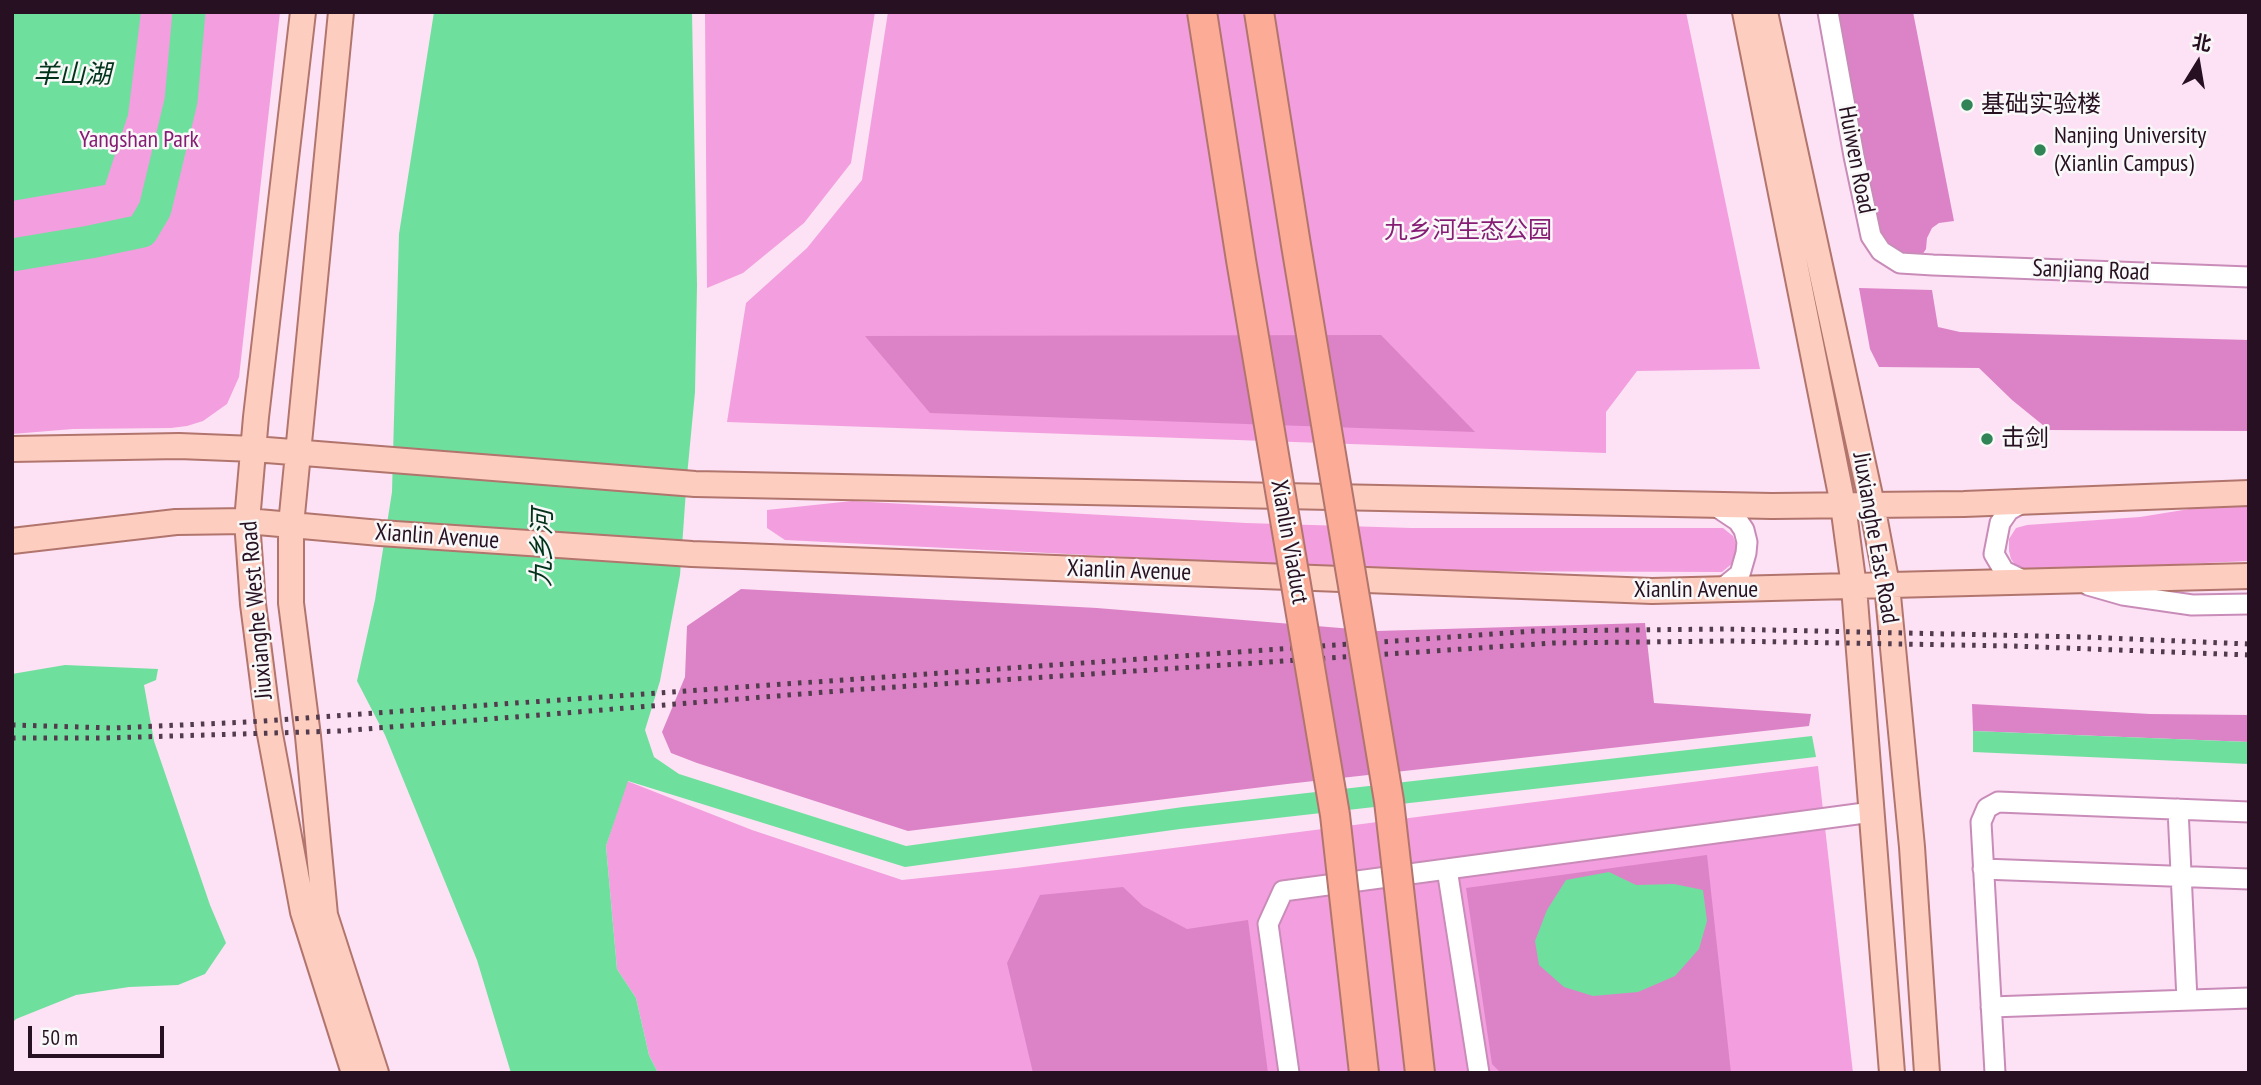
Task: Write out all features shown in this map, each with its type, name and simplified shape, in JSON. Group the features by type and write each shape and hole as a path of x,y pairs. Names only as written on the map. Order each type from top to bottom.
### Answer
{"highway":[{"name":"Xianlin Viaduct","path":"1202,12 1335,815 1364,1073"},
{"path":"1259,12 1389,801 1420,1073"}],"main road":[{"name":"Jiuxianghe West Road","path":"303,12 256,417 247,521 253,604 269,729 303,912 354,1073"},
{"name":"Jiuxianghe West Road","path":"341,12 291,525 291,603 308,736 325,915 376,1073"},
{"name":"Jiuxianghe East Road","path":"1745,12 1843,505 1854,587 1892,1073"},
{"name":"Jiuxianghe East Road","path":"1765,12 1887,585 1912,847 1927,1073"},
{"path":"12,449 178,446 254,449 695,484 1714,505 2024,502 2249,493"},
{"name":"Xianlin Avenue","path":"12,541 176,522 247,521 380,533 692,554 1653,592 2249,576"}],"street":[{"name":"Huiwen Road","path":"1828,12 1871,236 1881,251 1900,263 1933,265"},
{"name":"Sanjiang Road","path":"1933,265 2249,276"},
{"path":"2024,502 2009,510 2000,523 1994,554 2004,570 2027,581"},
{"path":"1714,505 1738,521 1744,530 1746,542 1740,574 1719,590"},
{"path":"2073,580 2123,595 2192,605 2249,604"},
{"path":"1995,1073 1981,822 1987,808 1998,802 2249,812"},
{"path":"2178,809 2187,1000"},
{"path":"1289,1073 1268,924 1283,891 1872,812"},
{"path":"1447,869 1479,1073"},
{"path":"1983,869 2249,879"},
{"path":"1991,1007 2249,998"}],"green space":[{"name":"Yangshan Park","path":"12,12 280,12 239,377 227,404 203,421 171,428 73,429 12,434"},
{"path":"705,12 875,12 851,163 804,223 743,273 707,288"},
{"name":"九乡河生态公园","path":"888,12 1686,12 1760,369 1637,371 1606,412 1606,453 727,422 746,303 807,248 862,180"},
{"path":"852,501 1246,523 1411,528 1723,528 1733,536 1738,550 1734,562 1722,572 1412,571 785,540 767,528 767,510"},
{"path":"2249,503 2249,561 2027,571 2017,567 2009,551 2009,539 2016,528 2027,525 2140,517 2214,505"},
{"path":"1818,766 1853,1073 658,1073 649,1055 636,998 617,969 606,846 627,781 752,830 902,880 1016,868"}],"shaded area":[{"path":"1836,12 1913,12 1954,221 1939,223 1932,228 1922,255 1915,257 1884,242 1877,224"},
{"path":"1859,288 1932,290 1938,327 1960,332 2249,340 2249,431 2049,430 1979,368 1879,367 1870,349"},
{"path":"1381,335 1475,432 930,413 865,336"},
{"path":"741,589 1097,608 1377,631 1645,623 1654,703 1811,714 1809,726 1287,784 908,831 671,753 662,732 685,677 687,626"},
{"path":"1972,704 2150,714 2249,715 2249,742 1973,731"},
{"path":"1707,855 1731,1073 1501,1073 1492,1064 1466,888"},
{"path":"1123,887 1143,906 1187,929 1248,920 1268,1073 1033,1073 1007,963 1040,895"}],"water":[{"name":"羊山湖","path":"12,12 141,12 128,115 105,185 12,201"},
{"name":"九乡河","path":"434,12 692,12 697,285 695,392 680,575 660,681 645,730 654,757 679,774 906,846 1183,807 1812,736 1816,757 1180,829 905,867 628,781 606,846 617,969 636,998 649,1055 658,1073 511,1073 477,960 385,735 357,681 375,600 392,492 399,234"},
{"path":"65,665 158,669 156,680 144,685 154,741 210,905 226,943 205,974 178,985 129,987 76,995 12,1023 12,674"},
{"path":"1973,731 2249,742 2249,764 1973,752"},
{"path":"1609,872 1636,885 1674,884 1703,890 1707,921 1699,949 1675,976 1638,992 1593,996 1564,987 1539,965 1535,941 1547,910 1566,880"}],"waterway":[{"path":"12,255 142,231 155,209 181,101 189,12"}],"railway":[{"path":"12,725 114,728 248,722 1535,631 1725,629 2084,637 2249,644"},
{"path":"12,738 340,731 851,690 1553,643 1729,641 2013,646 2249,655"}],"place":[{"name":"基础实验楼","path":"1967,105"},
{"name":"Nanjing University (Xianlin Campus)","path":"2040,150"},
{"name":"击剑","path":"1987,439"}]}
